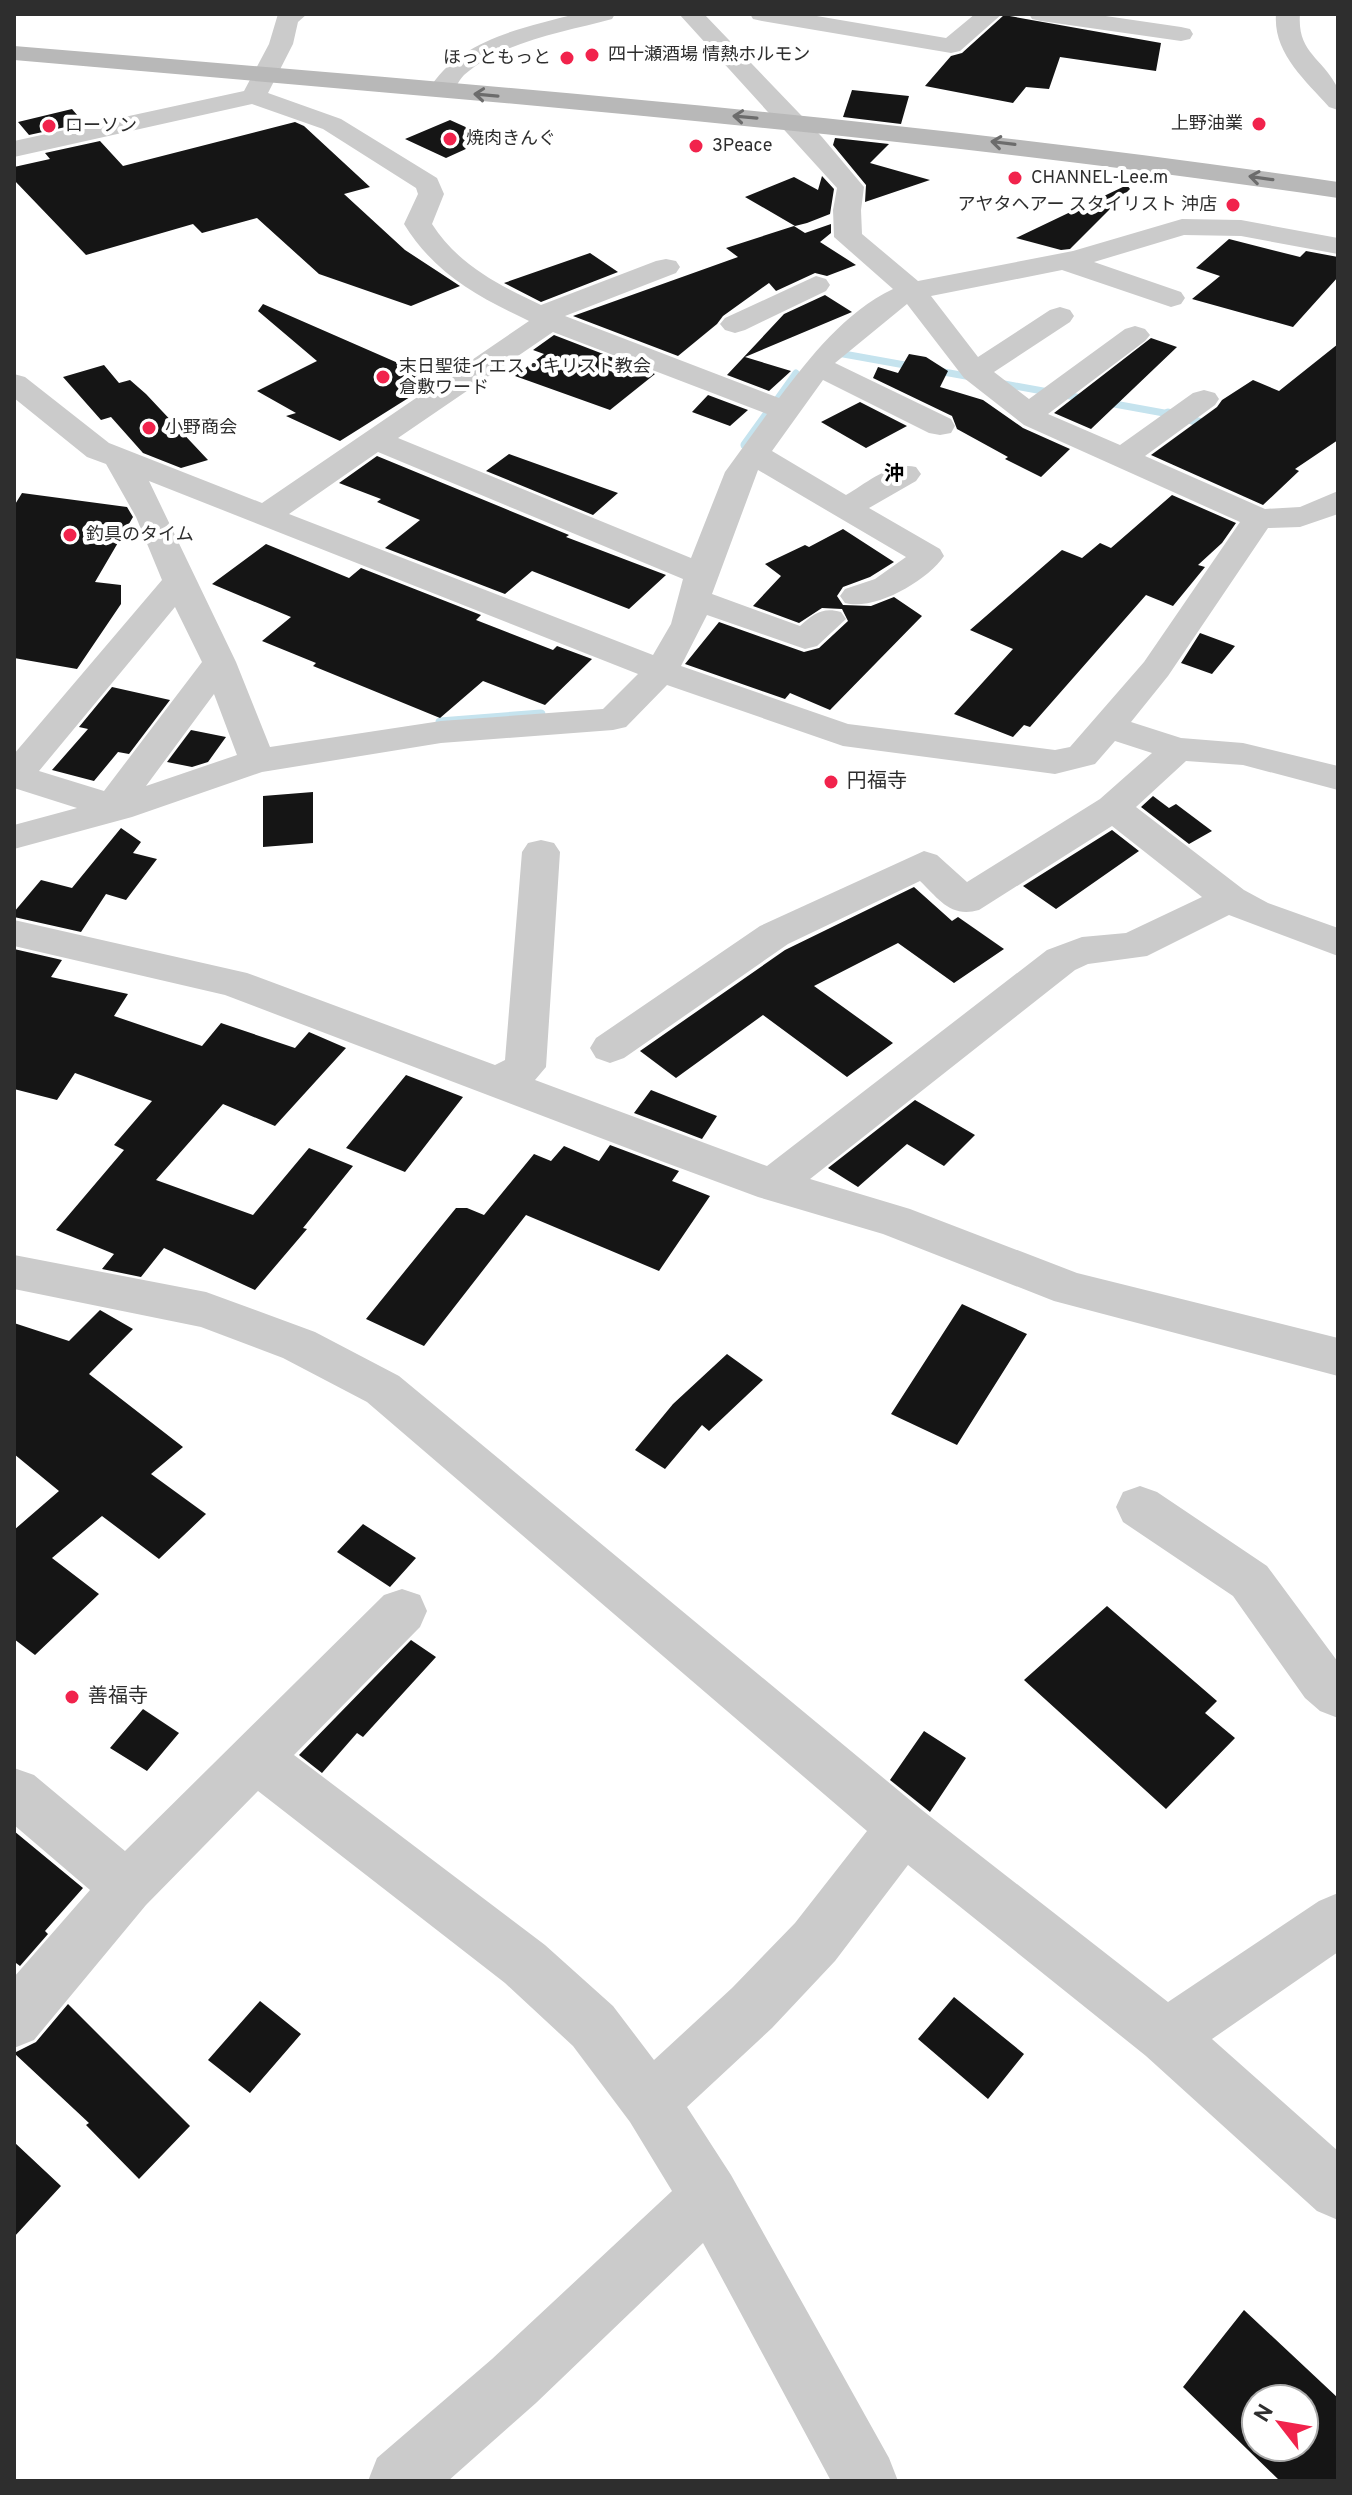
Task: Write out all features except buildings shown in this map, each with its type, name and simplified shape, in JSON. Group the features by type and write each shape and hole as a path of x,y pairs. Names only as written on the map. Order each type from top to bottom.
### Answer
{"street":[{"path":"447,81 479,56 603,14"},
{"path":"691,14 851,187 847,210 848,237 912,291 982,377 1046,401 1123,458 1259,518 1295,520 1318,514 1338,501"},
{"path":"762,14 951,46 990,14"},
{"path":"848,30 871,14"},
{"path":"1041,14 1181,34"},
{"path":"1288,14 1286,23 1295,50 1338,102"},
{"path":"265,76 286,15"},
{"path":"14,36 265,76 332,124 428,184 431,194 418,224 428,242 476,283 547,318 776,406"},
{"path":"14,53 265,76 768,96 1011,121 1338,167"},
{"path":"14,149 265,76"},
{"path":"447,81 1016,144 1338,190"},
{"path":"14,837 257,761 441,732 613,719 688,624 693,578 741,472 754,454 776,406 824,357 889,302 912,291 1064,261 1182,227 1210,225 1241,228 1338,246"},
{"path":"1064,261 1171,298"},
{"path":"265,516 377,441 547,318 666,267"},
{"path":"735,324 816,285"},
{"path":"766,309 799,330 824,357 940,426"},
{"path":"982,377 1060,316"},
{"path":"1046,401 1135,335"},
{"path":"14,383 98,450 652,668 843,735 1055,762 1082,756 1108,727 1156,669 1259,518"},
{"path":"1123,458 1188,411"},
{"path":"377,441 693,578 805,639 829,619"},
{"path":"754,454 928,556 887,586 857,596"},
{"path":"117,457 136,483 156,522 179,581 219,662 257,761"},
{"path":"846,508 905,474"},
{"path":"116,807 15,776 179,581"},
{"path":"116,807 219,662"},
{"path":"1108,727 1178,749 1243,754 1338,778"},
{"path":"610,1048 774,935 924,864 965,901 1113,808 1178,749"},
{"path":"1113,808 1230,899 1254,912 1338,943"},
{"path":"497,1083 525,1067 541,852"},
{"path":"773,1185 1061,960 1082,951 1133,946 1230,899"},
{"path":"14,933 233,983 773,1185 895,1221 1109,1301 1338,1357"},
{"path":"16,1275 206,1310 299,1345 383,1389 896,1836 1166,2036 1338,2190"},
{"path":"1140,1507 1250,1581 1323,1682 1338,1695"},
{"path":"14,2020 127,1887 402,1611"},
{"path":"255,1757 525,1964 593,2026 650,2102 710,2196 866,2481"},
{"path":"15,1792 127,1887"},
{"path":"650,2102 752,2008 815,1942 896,1836"},
{"path":"1166,2036 1338,1920"},
{"path":"400,2481 514,2381 710,2196"}],"waterway":[{"path":"838,353 977,378"},
{"path":"766,415 796,373"},
{"path":"999,383 1174,415"},
{"path":"745,445 768,413"},
{"path":"1168,413 1174,415"},
{"path":"1174,415 1212,426"},
{"path":"440,722 541,714"}],"place":[{"name":"四十瀬酒場 情熱ホルモン","path":"592,55"},
{"name":"ほっともっと","path":"567,58"},
{"name":"上野油業","path":"1259,124"},
{"name":"ローソン","path":"49,126"},
{"name":"焼肉きんぐ","path":"450,139"},
{"name":"3Peace","path":"696,146"},
{"name":"CHANNEL-Lee.m","path":"1015,178"},
{"name":"アヤタヘアー スタイリスト 沖店","path":"1233,205"},
{"name":"末日聖徒イエス・キリスト教会 倉敷ワード","path":"383,377"},
{"name":"小野商会","path":"149,428"},
{"name":"釣具のタイム","path":"70,535"},
{"name":"円福寺","path":"831,782"},
{"name":"善福寺","path":"72,1697"}],"district":[{"name":"沖","path":"894,475"}]}
